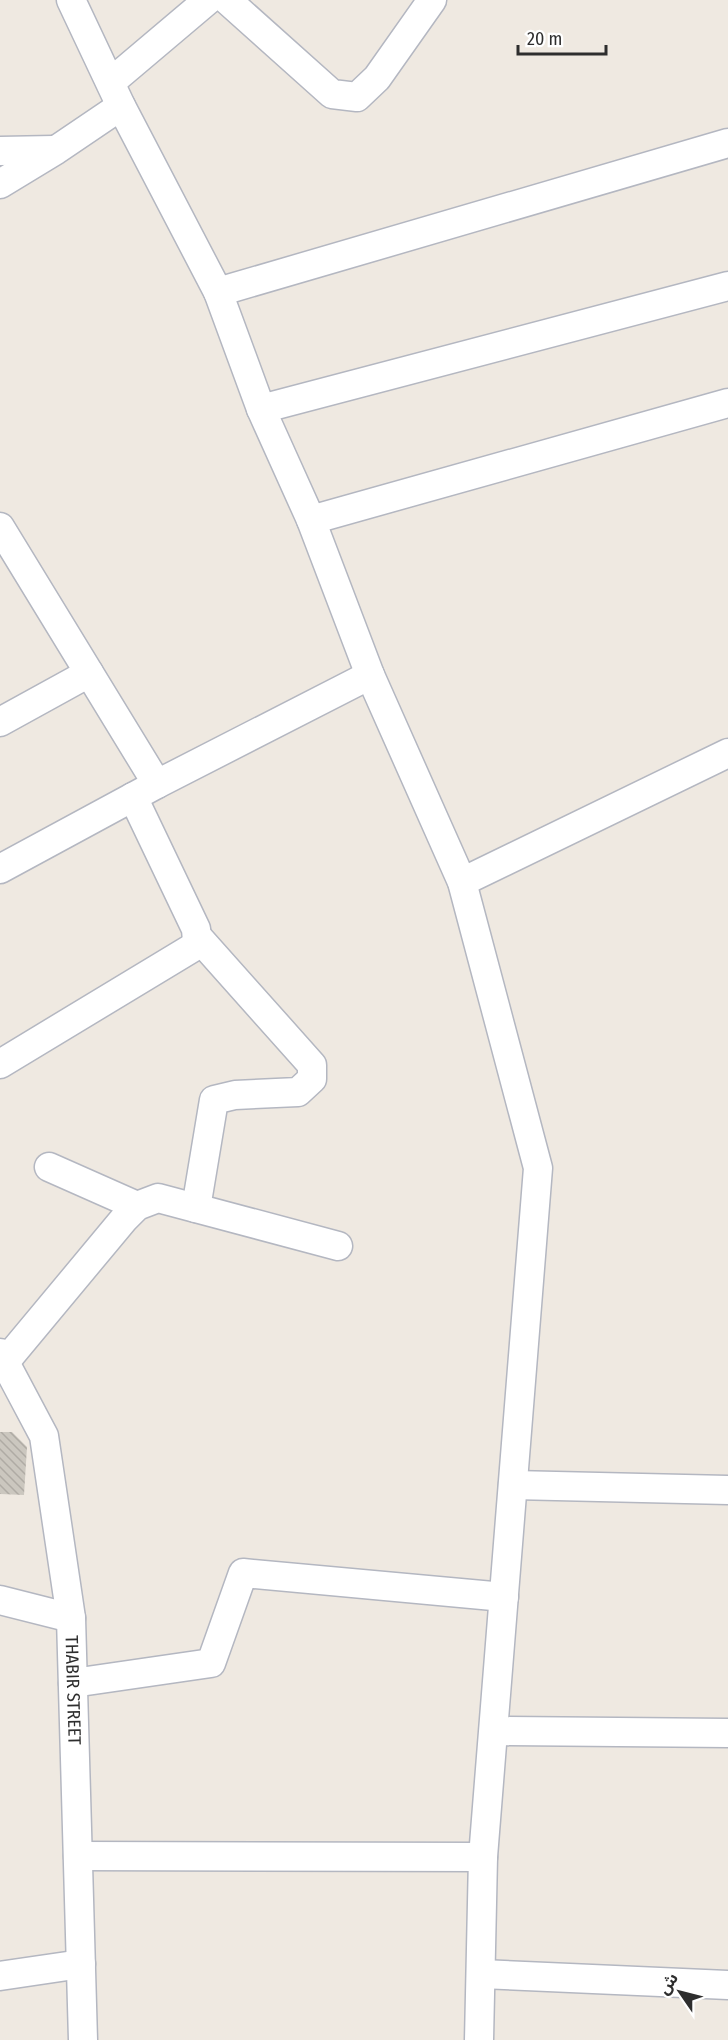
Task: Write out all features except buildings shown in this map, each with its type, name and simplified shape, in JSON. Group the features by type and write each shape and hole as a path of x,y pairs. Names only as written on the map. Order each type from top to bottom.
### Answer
{"street":[{"path":"70,0 218,292 261,409 311,520 370,675 462,882 538,1168 483,1857 480,2040"},
{"path":"0,184 57,150 116,94 208,0"},
{"path":"227,0 332,94 357,97 377,78 432,0"},
{"path":"218,292 728,143"},
{"path":"0,151 57,150"},
{"path":"261,409 728,286"},
{"path":"311,520 728,403"},
{"path":"0,527 89,673 145,790 197,936 197,941 192,948 0,1064"},
{"path":"0,722 89,673"},
{"path":"0,869 145,790 370,675"},
{"path":"462,882 728,753"},
{"path":"196,1208 214,1100 235,1095 298,1092 312,1079 312,1065 197,936"},
{"path":"49,1167 137,1206"},
{"path":"3,1358 137,1206 158,1198 338,1246"},
{"name":"THABIR STREET","path":"3,1358 44,1436 71,1618 84,2040"},
{"path":"0,1397 28,1405"},
{"path":"513,1485 728,1490"},
{"path":"73,1683 211,1663 243,1573 504,1597"},
{"path":"0,1600 71,1618"},
{"path":"494,1731 728,1734"},
{"path":"78,1856 483,1857"},
{"path":"0,1976 81,1964"},
{"path":"481,1974 728,1985"}]}
